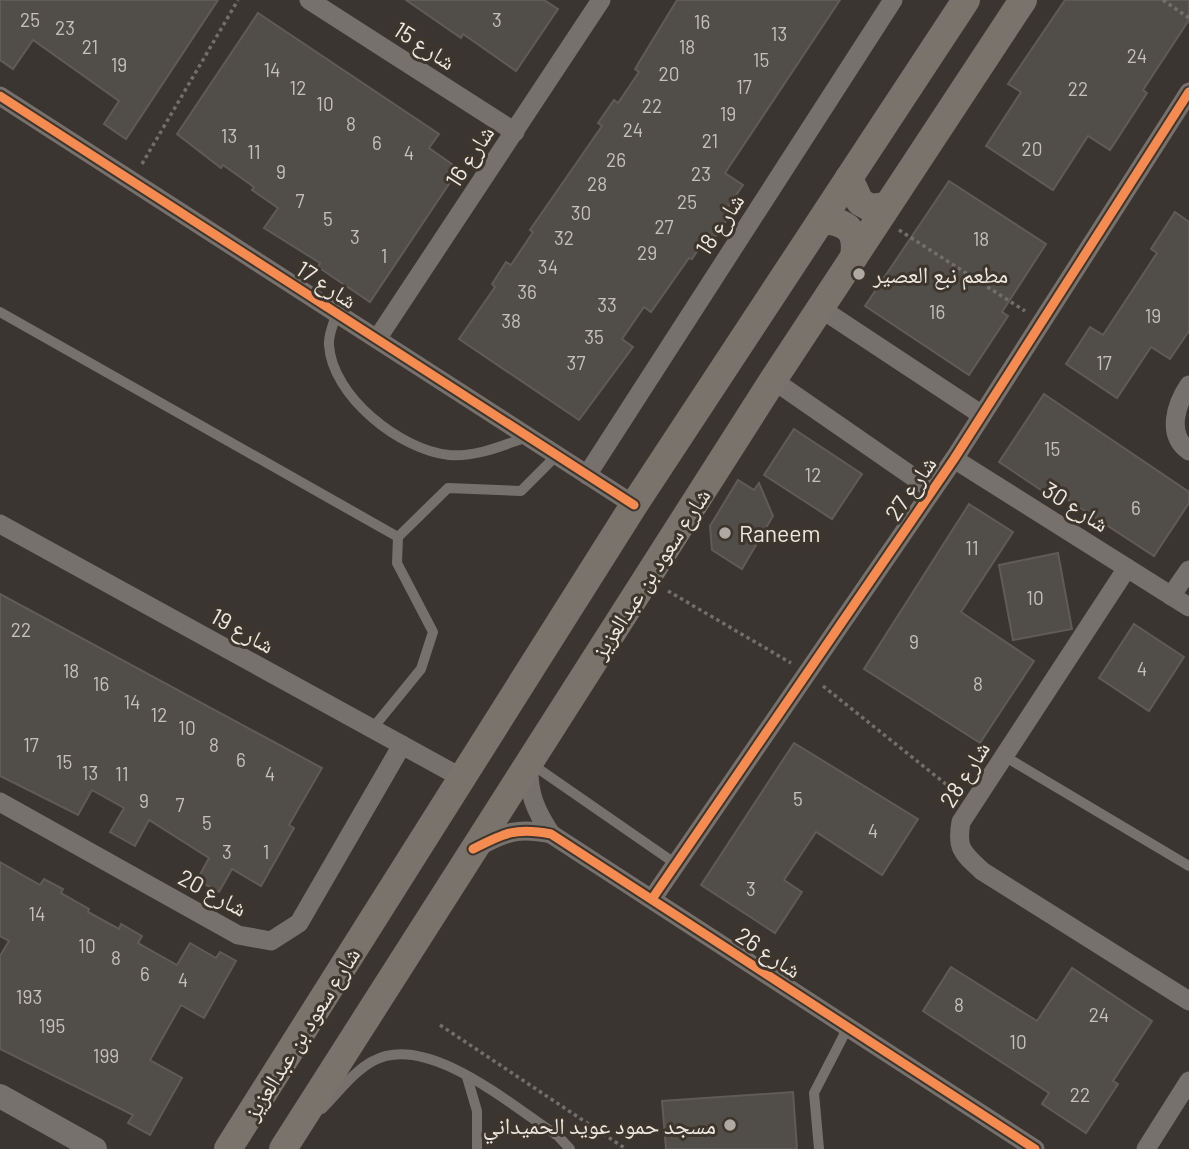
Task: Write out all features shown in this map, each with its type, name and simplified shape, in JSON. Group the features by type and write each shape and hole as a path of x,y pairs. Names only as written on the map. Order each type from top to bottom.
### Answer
{"main road":[{"name":"شارع سعود بن عبدالعزيز","path":"228,1149 634,505 966,0"},
{"name":"شارع سعود بن عبدالعزيز","path":"286,1145 389,979 773,380 1023,0"},
{"path":"849,178 860,202 884,212"},
{"path":"822,220 841,222 851,229 857,241 854,257"},
{"path":"349,958 354,970 363,979 376,982 389,979"},
{"path":"320,1004 334,1002 348,1007 356,1018 356,1032"}],"street":[{"name":"شارع 15","path":"309,0 514,132"},
{"name":"شارع 16","path":"377,340 601,0"},
{"name":"شارع 18","path":"587,475 893,0"},
{"name":"شارع 27","path":"652,899 954,458 1189,92"},
{"name":"شارع 17","path":"0,96 634,505"},
{"path":"820,308 982,415"},
{"name":"شارع 27","path":"773,380 932,490"},
{"path":"1189,384 1174,413 1177,433 1189,452"},
{"name":"شارع 30","path":"954,458 1189,607"},
{"name":"شارع 19","path":"0,524 462,778"},
{"name":"شارع 28","path":"1127,568 961,822 957,841 964,855 982,871 1189,1001"},
{"path":"1171,596 1189,570"},
{"name":"شارع 20","path":"0,802 239,935 271,941 299,923 402,745"},
{"name":"شارع 26","path":"529,763 528,789 536,810 551,834"},
{"name":"شارع 26","path":"473,849 502,834 526,829 551,834 1035,1149"},
{"path":"1146,1149 1189,1081"},
{"path":"0,1096 95,1149"}],"lane":[{"path":"0,312 398,537"},
{"path":"337,313 328,344 340,378 369,417 419,448 449,455 481,454 527,436"},
{"path":"372,729 421,670 433,632 397,563 398,537 447,488 521,491 557,455"},
{"path":"1004,756 1189,866"},
{"path":"529,763 676,864"},
{"path":"819,1149 814,1093 848,1027"},
{"path":"286,1145 372,1062 394,1053 414,1053 443,1061 558,1136 569,1149"},
{"path":"467,1077 477,1111 477,1149"}],"path":[{"path":"132,181 239,0"},
{"path":"1164,0 1189,18"},
{"path":"884,212 1042,322"},
{"path":"440,1025 626,1149"}],"building":[{"path":"0,0 218,0 126,139 104,124 119,101 33,40 13,69 0,60"},
{"path":"406,0 544,0 558,9 516,71 463,34 461,38"},
{"path":"677,0 840,0 725,173 743,185 726,210 731,213 715,237 709,233 651,312 644,307 622,339 633,347 579,420 459,339 495,287 492,284 506,262 511,265 533,232 530,230 602,126 598,123 614,100 618,103 639,72 635,69"},
{"path":"1065,0 1189,0 1189,20 1143,90 1147,93 1110,150 1088,136 1053,190 986,146 1021,92 1008,84"},
{"path":"258,13 439,134 429,148 459,169 370,302 318,267 320,263 264,228 278,208 252,190 254,187 223,165 221,168 177,134"},
{"path":"949,181 1046,244 1002,312 1008,316 969,375 865,306"},
{"path":"1175,212 1189,222 1189,331 1170,359 1151,347 1117,398 1066,364 1090,327 1103,335 1157,253 1151,249"},
{"path":"1044,394 1189,492 1189,503 1154,556 1062,496 1059,502 999,462"},
{"path":"794,429 862,474 832,519 764,475"},
{"path":"738,480 754,490 759,483 773,516 742,569 712,550 710,526"},
{"path":"969,504 1013,532 961,612 1034,661 980,743 864,669"},
{"path":"1058,553 1072,629 1013,640 999,565"},
{"path":"0,594 322,768 289,825 294,828 261,886 232,869 219,892 197,880 209,858 149,820 135,846 110,832 124,808 92,790 78,815 0,776"},
{"path":"1134,624 1184,657 1149,711 1099,678"},
{"path":"794,743 918,819 882,875 816,832 784,880 802,892 775,933 701,885"},
{"path":"0,862 40,885 44,879 63,889 61,893 89,909 88,912 119,929 121,924 142,936 138,943 177,965 190,943 216,958 220,952 236,961 204,1018 181,1005 150,1060 182,1078 150,1135 128,1123 133,1115 0,1049 0,956 9,941 0,936"},
{"path":"951,967 1037,1021 1072,968 1152,1021 1113,1081 1118,1084 1086,1133 1042,1104 1049,1093 923,1011"},
{"name":"مسجد حمود عويد الحميداني","path":"793,1092 797,1149 666,1149 662,1101"}],"cycle path":[{"path":"652,899 954,459 1189,92"},
{"path":"0,96 634,505"},
{"path":"473,849 519,831 551,834 1035,1149"}],"place":[{"name":"مطعم نبع العصير","path":"859,274"},
{"name":"Raneem","path":"725,533"},
{"name":"مسجد حمود عويد الحميداني","path":"730,1125"}]}
